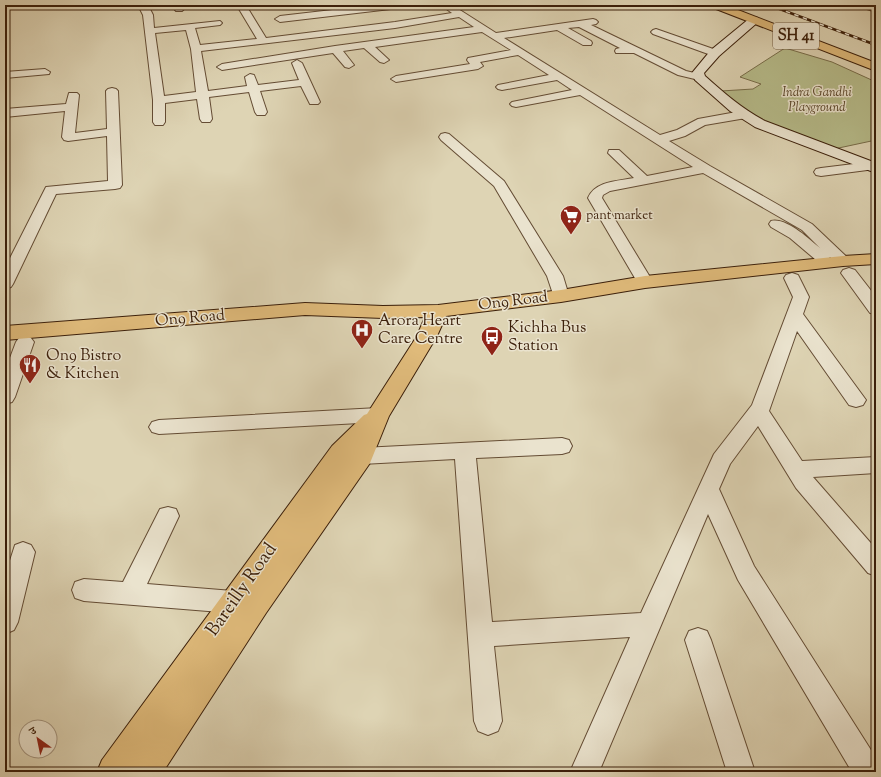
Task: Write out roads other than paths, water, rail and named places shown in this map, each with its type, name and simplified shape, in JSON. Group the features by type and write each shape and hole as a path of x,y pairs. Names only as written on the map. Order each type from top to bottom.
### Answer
{"main road":[{"name":"SH 41","path":"715,5 876,67"},
{"path":"726,5 876,62"},
{"name":"On9 Road","path":"5,333 305,310 383,312 438,310 561,296 644,282 840,265 876,259"},
{"path":"561,296 652,291 792,278 840,265 876,271"},
{"name":"Bareilly Road","path":"143,772 256,604 362,456 378,415 427,336 438,310"},
{"path":"5,344 303,321 383,312"},
{"name":"Bareilly Road","path":"114,772 340,453 378,415"}],"street":[{"path":"143,5 148,15 159,100 159,122"},
{"path":"255,27 400,5"},
{"path":"434,5 452,12 506,54 568,94 702,175 807,227 876,309"},
{"path":"864,5 876,9"},
{"path":"244,9 263,41"},
{"path":"196,49 395,25 452,12"},
{"path":"197,13 195,26 196,49 206,119"},
{"path":"699,77 698,73 715,53 754,20"},
{"path":"494,36 593,22"},
{"path":"150,31 217,23"},
{"path":"581,24 625,50 637,50 682,73 699,77 724,101 742,114 760,124 873,167"},
{"path":"559,27 587,43"},
{"path":"222,67 335,49 477,30 494,36 559,76 582,91 656,146"},
{"path":"656,32 715,53"},
{"path":"366,45 384,60"},
{"path":"335,49 349,66"},
{"path":"396,79 478,66 472,60 519,52"},
{"path":"297,63 314,102"},
{"path":"248,70 261,112"},
{"path":"5,87 7,75 45,72"},
{"path":"502,87 546,80 559,76"},
{"path":"159,100 306,82"},
{"path":"5,284 51,190 115,185 112,91"},
{"path":"516,104 582,91"},
{"path":"5,113 72,101 68,137 113,132"},
{"path":"656,146 702,122 742,114"},
{"path":"445,137 499,184 555,276 561,296"},
{"path":"614,152 645,181"},
{"path":"674,165 687,174"},
{"path":"821,172 873,167"},
{"path":"644,282 595,198 597,193 606,188 645,181 687,174 702,175"},
{"path":"738,202 795,235 840,265"},
{"path":"584,772 721,460 761,408 801,297 792,278"},
{"path":"794,315 856,400"},
{"path":"5,397 25,342"},
{"path":"759,411 804,482 876,566"},
{"path":"159,427 378,415"},
{"path":"362,456 562,446"},
{"path":"465,451 488,721"},
{"path":"796,470 876,465"},
{"path":"708,489 746,574 868,772"},
{"path":"130,594 168,516"},
{"path":"5,622 23,552"},
{"path":"84,590 233,602"},
{"path":"481,635 649,624"},
{"path":"698,640 741,772"}],"railway":[{"path":"769,5 876,45"}],"place":[{"name":"pant market","path":"571,236"},
{"name":"Arora Heart Care Centre","path":"362,350"},
{"name":"Kichha Bus Station","path":"492,356"},
{"name":"On9 Bistro & Kitchen","path":"30,384"}],"park label":[{"name":"Indra Gandhi Playground","path":"817,100"}]}
